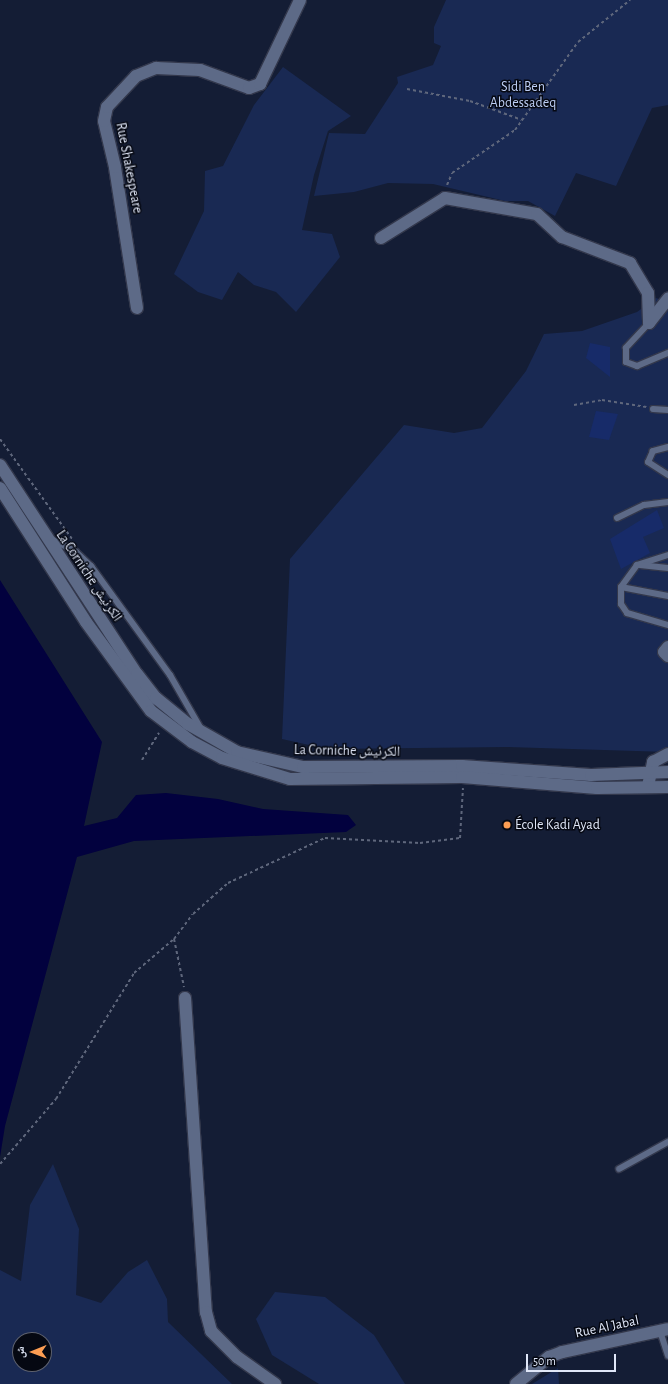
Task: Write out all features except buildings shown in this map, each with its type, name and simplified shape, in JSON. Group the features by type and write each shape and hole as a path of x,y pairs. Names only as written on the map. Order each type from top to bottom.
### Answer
{"main road":[{"name":"Rue Shakespeare","path":"137,308 115,167 104,121 107,107 136,76 156,68 200,70 249,88 260,84 300,0"},
{"path":"381,238 445,198 511,212 537,214 562,237 630,263 648,293 649,323"},
{"path":"649,323 668,300"},
{"name":"La Corniche الكرنيش","path":"0,466 136,674 174,714 201,733 236,752 303,767 462,766 591,775 668,772"},
{"name":"La Corniche الكرنيش","path":"0,488 86,622 146,705 169,726 222,758 290,779 474,778 589,787 668,787"},
{"path":"668,647 664,652 668,656"},
{"path":"648,786 653,762 668,754"},
{"path":"185,998 206,1312 211,1331 237,1357 275,1384"},
{"name":"Rue Al Jabal","path":"516,1384 556,1354 664,1330"}],"lane":[{"path":"649,323 626,348 626,362 641,364 668,353"},
{"path":"653,409 668,410"},
{"path":"668,447 653,451 648,462 668,475"},
{"path":"616,518 644,505 668,502"},
{"path":"45,537 68,546 84,558 170,675 201,733"},
{"path":"668,555 637,565 621,587 621,604 627,613 668,625"},
{"path":"637,565 668,568"},
{"path":"621,587 668,596"},
{"path":"619,1169 668,1142"},
{"path":"664,1330 668,1356"}],"path":[{"path":"447,185 452,173 515,130 578,42 630,0"},
{"path":"407,89 470,101 522,120"},
{"path":"574,405 602,400 653,409"},
{"path":"0,439 84,558"},
{"path":"142,760 159,733"},
{"path":"0,1164 56,1099 134,974 174,939 193,914 228,883 325,838 420,843 460,838 463,787"},
{"path":"174,939 181,960 185,998"}],"green space":[{"name":"Sidi Ben Abdessadeq","path":"446,0 668,0 668,105 652,108 616,186 576,173 555,216 528,201 505,201 433,184 388,183 354,192 314,196 329,133 365,134 398,83 397,77 433,65 441,46 434,43 434,27"},
{"path":"283,67 351,116 328,131 314,175 302,230 332,234 340,257 296,312 276,292 254,285 238,272 222,300 198,292 174,274 204,211 205,171 223,166 254,105"},
{"path":"656,298 668,302 668,752 507,747 327,749 282,739 290,559 404,425 454,433 482,428 526,371 544,334 582,331 637,312"},
{"path":"53,1164 79,1229 76,1295 101,1303 128,1272 147,1260 167,1299 168,1322 232,1384 0,1384 0,1270 21,1281 30,1205"},
{"path":"275,1292 325,1297 374,1335 405,1384 319,1384 272,1355 256,1319"},
{"path":"558,1368 559,1384 532,1384"}],"shaded area":[{"path":"0,580 102,742 84,826 117,818 136,795 166,793 218,799 263,809 348,815 356,825 346,832 134,841 77,857 5,1126 0,1157"}],"place":[{"name":"École Kadi Ayad","path":"507,825"}]}
